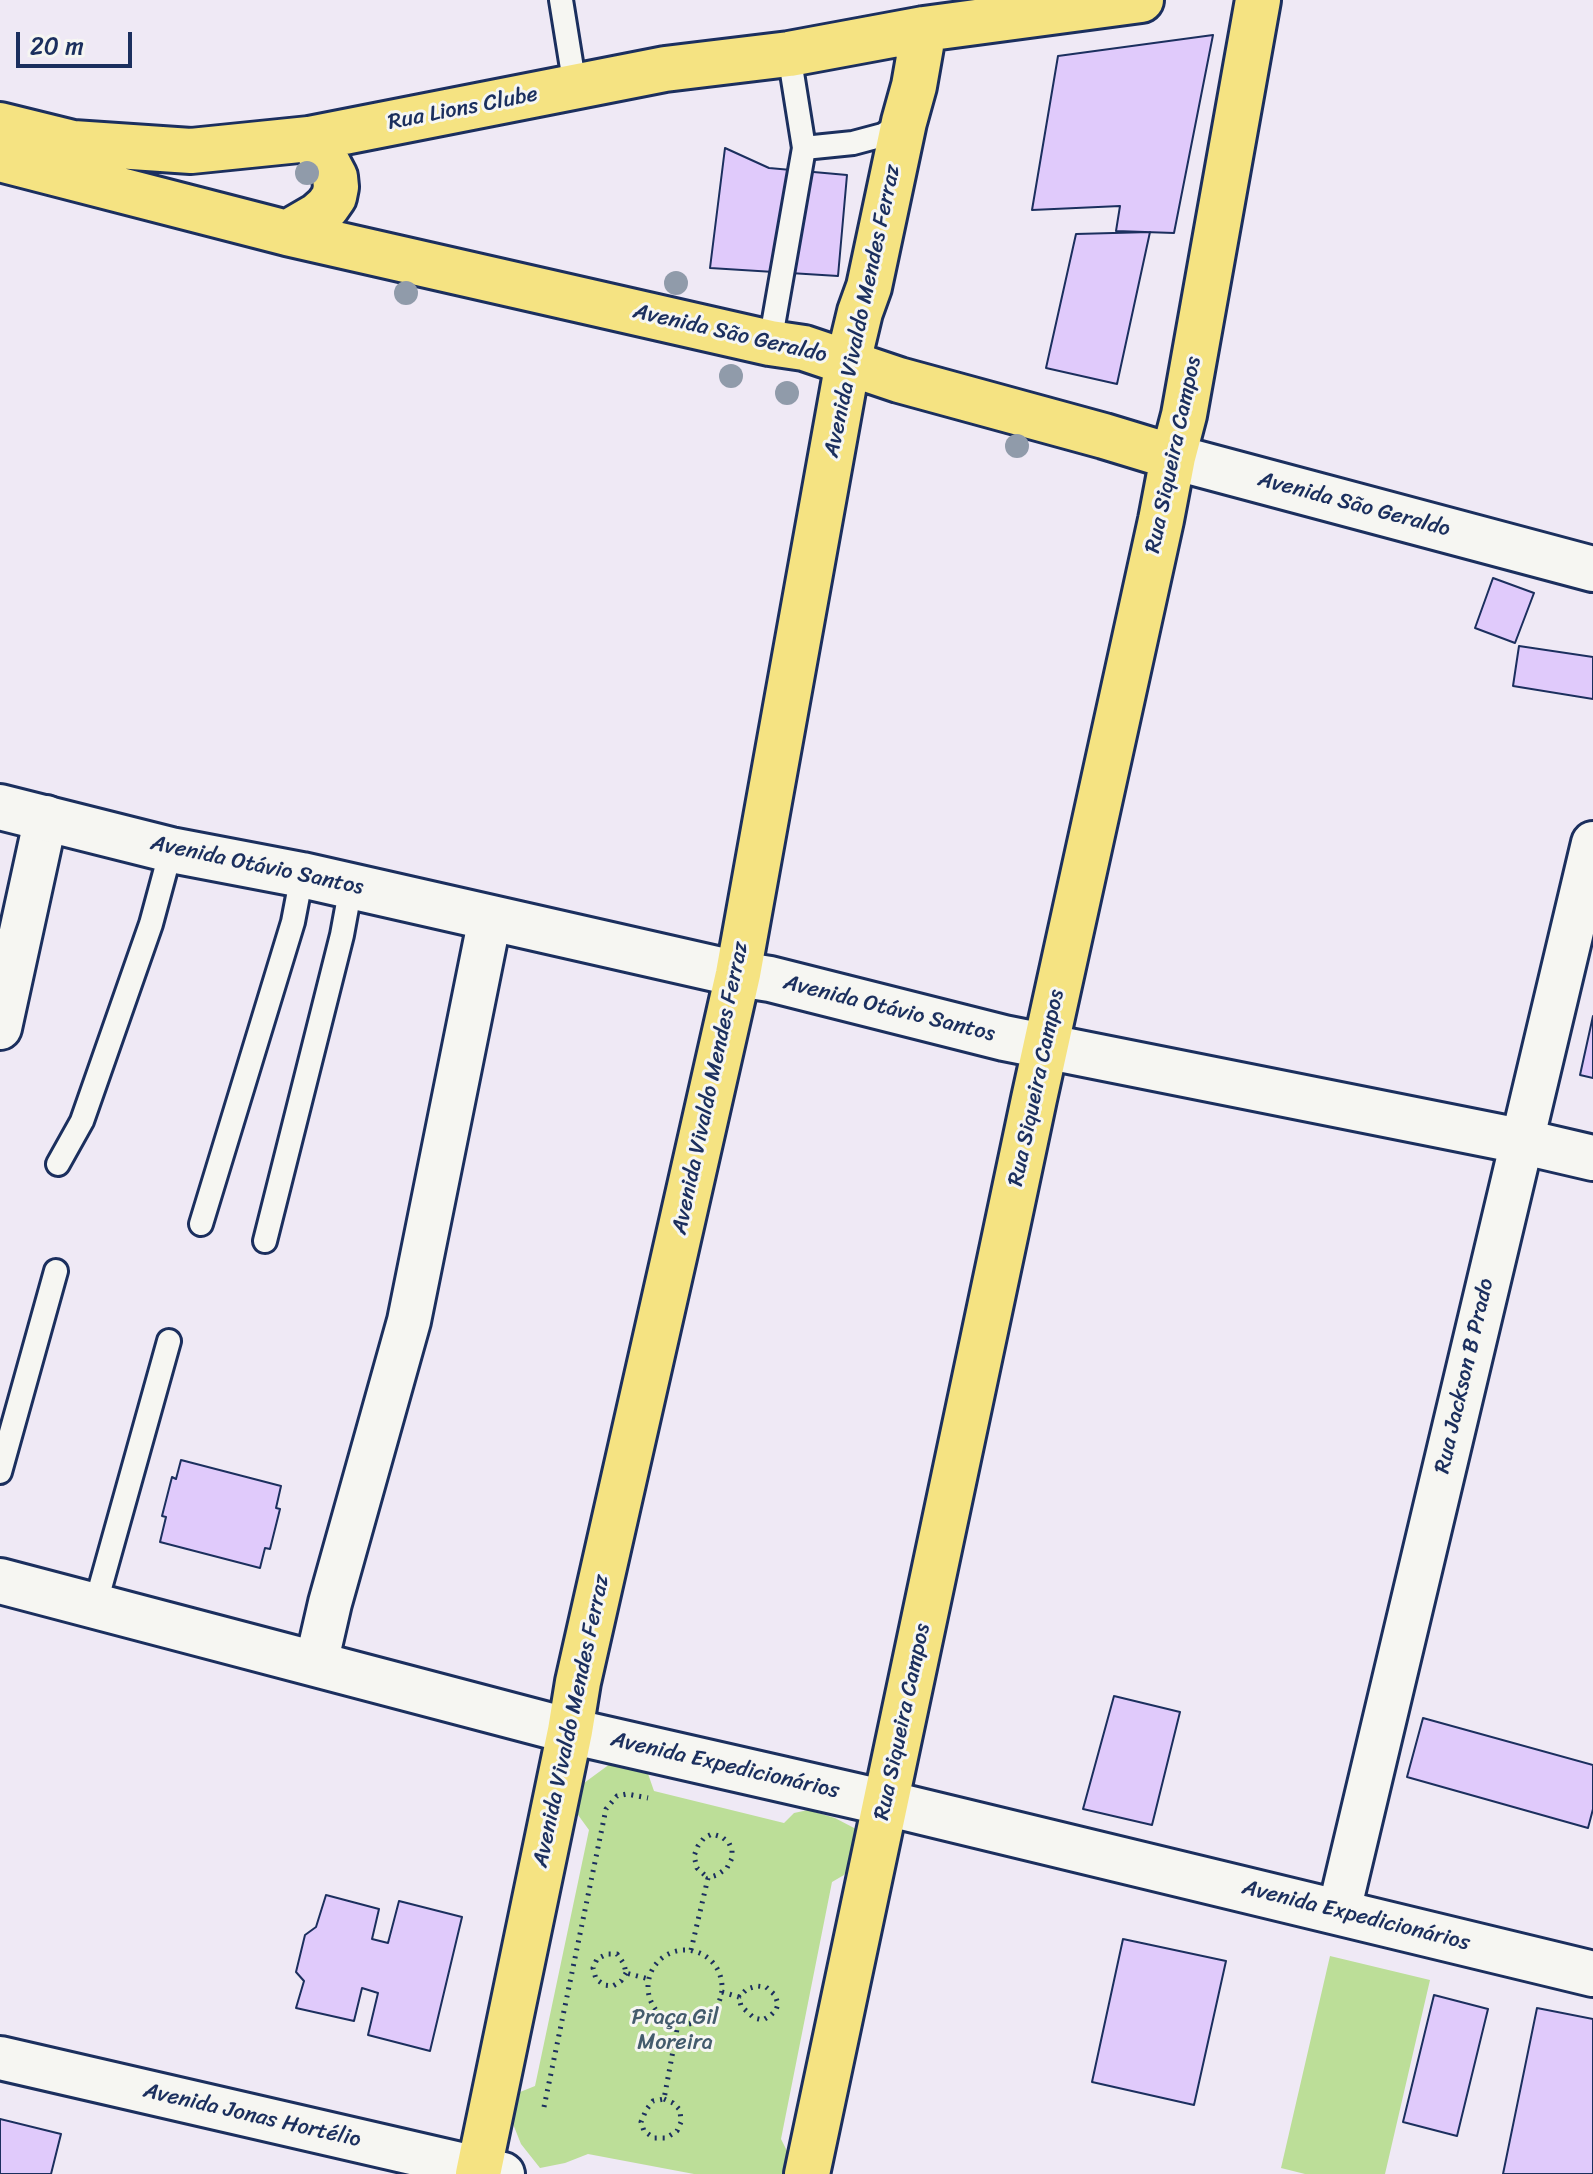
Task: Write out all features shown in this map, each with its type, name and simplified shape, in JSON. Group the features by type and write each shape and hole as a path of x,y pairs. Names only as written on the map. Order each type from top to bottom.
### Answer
{"main road":[{"name":"Rua Lions Clube","path":"0,125 73,143 191,151 309,139 665,69 789,54 927,15 1141,0"},
{"name":"Rua Siqueira Campos","path":"807,2174 1046,1047 1184,415 1258,0"},
{"name":"Avenida Vivaldo Mendes Ferraz","path":"487,2172 581,1667 738,974 848,362 869,287 927,15"},
{"path":"287,233 318,215 334,197 335,177 309,139"},
{"name":"Avenida São Geraldo","path":"0,159 287,233 770,343 804,348 899,380 1173,457"}],"street":[{"name":"Avenida São Geraldo","path":"1173,457 1593,569"},
{"name":"Avenida Otávio Santos","path":"0,807 171,850 302,875 770,979 1004,1038 1593,1158"},
{"path":"0,1028 46,817"},
{"name":"Rua Jackson B Prado","path":"1339,1911 1593,843"},
{"path":"316,1664 330,1603 409,1321 490,918"},
{"name":"Avenida Expedicionários","path":"0,1581 570,1731 886,1803 1593,1974"},
{"name":"Avenida Jonas Hortélio","path":"0,2058 487,2172"}],"lane":[{"path":"561,0 575,87"},
{"path":"770,343 804,148 789,54"},
{"path":"804,148 853,143 883,135 904,122"},
{"path":"58,1164 82,1121 151,924 171,850"},
{"path":"201,1224 293,922 302,875"},
{"path":"265,1241 342,935 351,886"},
{"path":"0,1472 56,1271"},
{"path":"95,1606 169,1341"}],"path":[{"path":"544,2107 606,1809 617,1796 627,1794 648,1798"},
{"path":"712,1834 729,1843 732,1858 727,1868 708,1878 697,1868 694,1856 704,1838 712,1834"},
{"path":"691,1950 708,1878"},
{"path":"691,1950 709,1957 721,1973 722,1992 714,2011 696,2022 678,2024 663,2016 654,2005 649,1993 649,1979 657,1962 673,1951 691,1950"},
{"path":"607,1954 617,1954 626,1973 613,1986 604,1985 596,1979 593,1968 597,1959 607,1954"},
{"path":"626,1973 649,1979"},
{"path":"766,1987 775,1995 778,2004 776,2010 763,2020 754,2018 741,2006 739,1997 747,1989 766,1987"},
{"path":"722,1992 739,1997"},
{"path":"664,2099 678,2024"},
{"path":"664,2099 680,2110 681,2122 677,2131 666,2138 654,2138 644,2131 641,2122 653,2101 664,2099"}],"green space":[{"name":"Praça Gil Moreira","path":"614,1761 646,1768 654,1791 784,1823 794,1813 808,1810 835,1818 856,1829 859,1846 844,1875 832,1882 781,2139 794,2165 787,2174 694,2174 588,2154 540,2168 521,2144 513,2124 520,2092 535,2086 589,1830 573,1808 584,1783"},
{"path":"1330,1956 1430,1980 1385,2174 1305,2174 1281,2168"}],"building":[{"path":"1213,35 1174,233 1116,231 1120,206 1032,210 1058,56"},
{"path":"725,148 769,168 847,175 838,276 710,268"},
{"path":"1150,232 1117,384 1046,368 1076,234"},
{"path":"1493,578 1534,593 1515,643 1475,628"},
{"path":"1519,646 1593,657 1593,699 1513,686"},
{"path":"1593,1016 1593,1078 1580,1075"},
{"path":"181,1460 281,1486 276,1508 280,1509 270,1549 265,1548 260,1568 160,1542 166,1517 162,1516 172,1477 176,1479"},
{"path":"1114,1696 1180,1712 1152,1825 1083,1809"},
{"path":"1423,1718 1593,1765 1593,1809 1588,1828 1407,1777"},
{"path":"326,1895 379,1909 372,1939 388,1943 399,1901 462,1917 430,2051 368,2035 378,1993 362,1988 354,2021 296,2008 304,1981 296,1972 305,1935 316,1927"},
{"path":"1123,1939 1226,1961 1194,2105 1092,2082"},
{"path":"1434,1995 1488,2009 1457,2136 1403,2122"},
{"path":"1537,2008 1593,2019 1593,2174 1503,2174"},
{"path":"0,2119 61,2134 51,2174 0,2174"}]}
